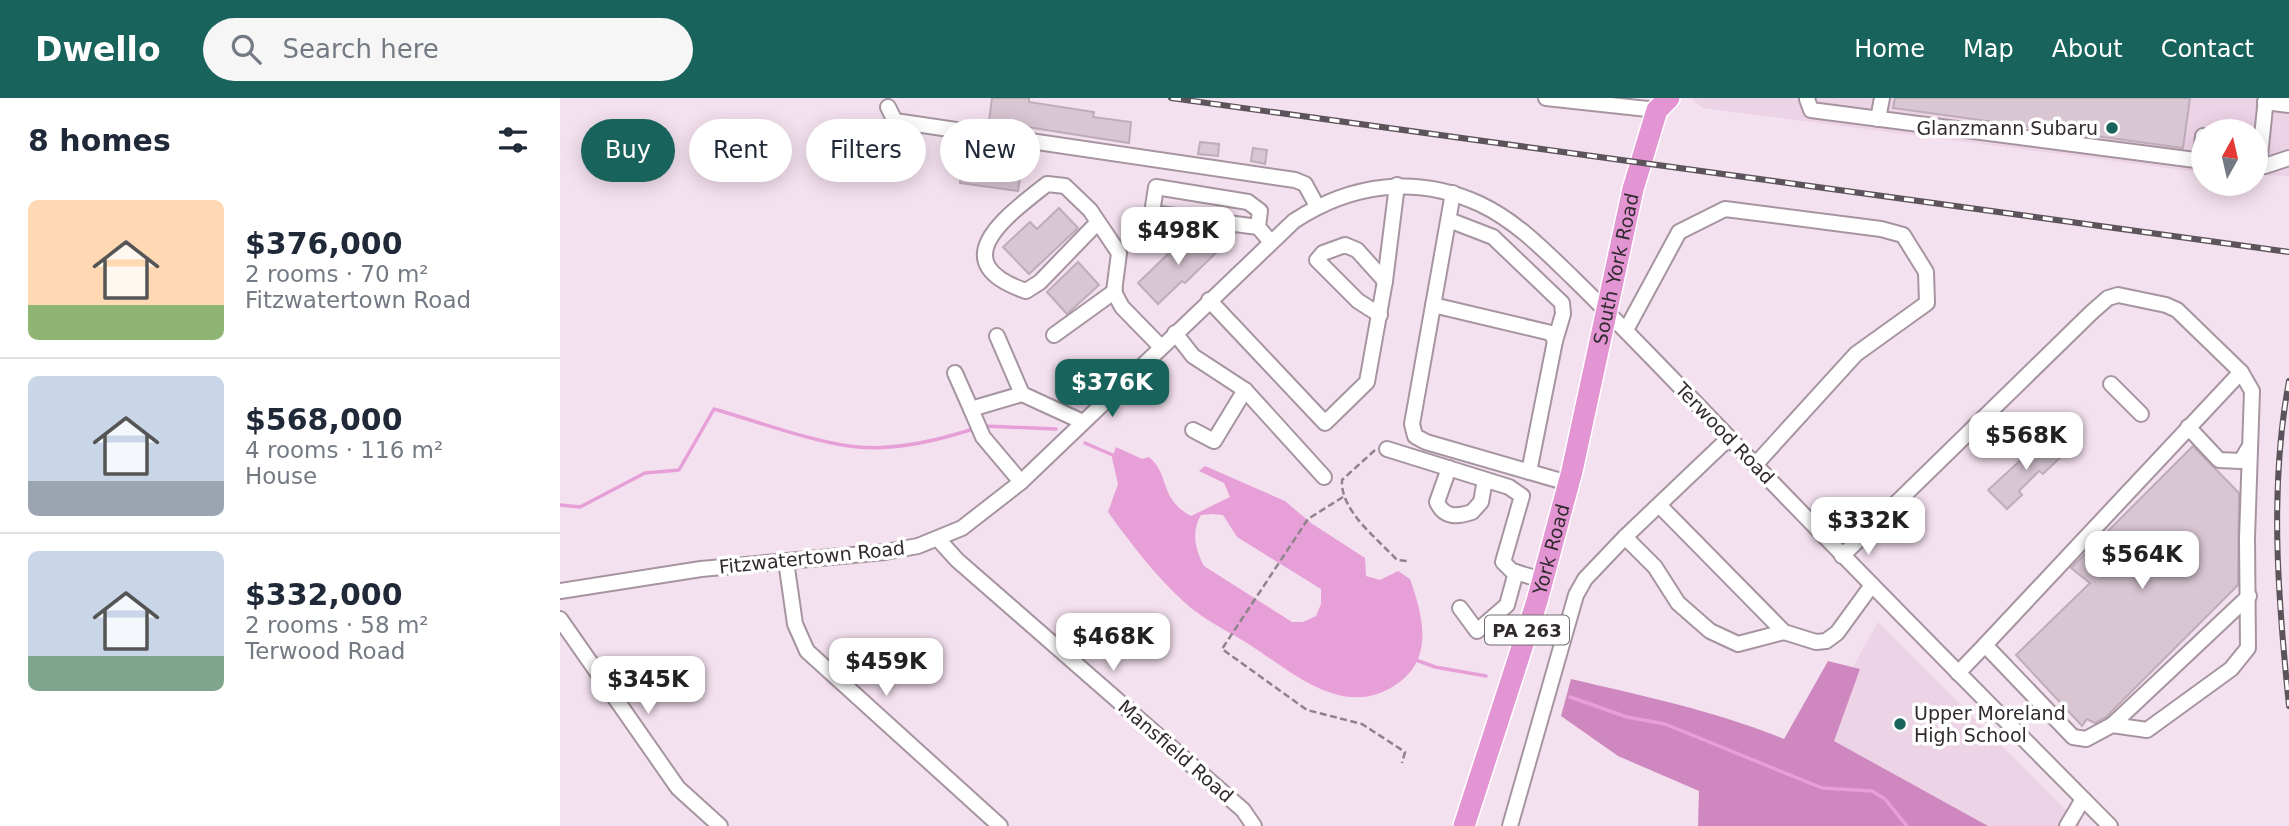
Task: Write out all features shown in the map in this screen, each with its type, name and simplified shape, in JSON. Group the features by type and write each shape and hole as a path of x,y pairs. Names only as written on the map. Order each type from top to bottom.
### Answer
{"highway":[{"name":"South York Road","path":"1580,431 1633,189 1660,102"},
{"name":"York Road","path":"1464,826 1542,580 1580,431"}],"street":[{"path":"1546,98 1660,102"},
{"path":"1878,119 1882,98"},
{"path":"1807,99 1811,110 2191,159"},
{"path":"2262,119 2265,100 2289,105"},
{"path":"888,107 895,121 1295,180 1305,184 1317,206"},
{"path":"2268,163 2289,158"},
{"path":"1098,222 1040,282 1026,291 1010,286 985,261 983,251 989,237 1047,184 1065,186 1098,222 1119,253 1115,290 1122,307 1161,347"},
{"path":"1209,300 1325,423 1367,382 1380,315 1397,185"},
{"name":"Fitzwatertown Road","path":"560,591 701,569 885,552 938,539 979,518 1021,482 1270,241 1317,206 1349,193 1397,185 1426,186 1453,194 1507,219 1606,310"},
{"path":"1258,227 1260,211 1248,202 1156,187 1152,213 1258,227 1270,241"},
{"path":"1453,194 1412,424 1416,436 1426,442 1568,484"},
{"path":"1626,330 1679,232 1725,209 1881,229 1903,235 1926,272 1927,303 1856,354 1755,465"},
{"path":"1449,220 1493,237 1562,303 1563,314 1555,341 1529,472"},
{"path":"1380,315 1358,301 1317,260 1322,253 1345,245 1357,250 1385,281"},
{"path":"1054,335 1115,290"},
{"path":"1842,556 2092,312 2113,296 2127,296 2177,310 2241,372 2252,391 2249,596 2251,638 2243,658 2147,730 2112,724"},
{"path":"1433,305 1551,333 1555,341"},
{"name":"Terwood Road","path":"1606,310 1842,556 2084,799 2094,820 2110,826"},
{"path":"1175,333 1192,356 1245,390 1324,477"},
{"path":"998,336 1022,394 1083,422"},
{"path":"1958,673 2241,372"},
{"path":"956,373 983,437 1021,482"},
{"path":"2111,384 2141,414"},
{"path":"1193,430 1214,441 1245,390"},
{"path":"972,412 1022,394"},
{"path":"2188,427 2219,460 2241,461 2250,445"},
{"path":"1510,826 1576,595 1585,579 1729,438"},
{"path":"1387,449 1509,487 1522,496 1503,562 1516,572 1542,580"},
{"path":"1449,468 1437,502 1441,511 1449,515 1461,516 1472,512 1481,502 1485,480"},
{"path":"1660,506 1784,632 1816,642 1826,641 1837,633 1872,585"},
{"path":"1625,537 1655,567 1678,603 1710,631 1738,644 1784,632"},
{"name":"Mansfield Road","path":"938,539 957,560 1243,810 1254,826"},
{"path":"786,561 795,624 807,651 1000,826"},
{"path":"1460,608 1477,631 1507,605 1516,572"},
{"path":"1985,645 2073,737 2087,739 2112,724 2249,596"},
{"path":"560,619 678,788 720,826"},
{"path":"2067,826 2084,799"}],"path":[{"path":"1387,449 1380,446 1355,465 1342,480 1343,497 1397,560 1407,561"},
{"path":"1343,497 1308,519 1222,649 1307,710 1362,724 1390,741 1405,752 1402,763"}],"shaded area":[{"path":"1691,98 2289,98 2289,176 2268,175 2268,119 2191,119 2191,171 1702,108"},
{"path":"1116,447 1142,459 1149,457 1156,464 1174,502 1191,516 1230,497 1224,483 1199,471 1205,466 1285,501 1311,523 1365,558 1366,576 1380,580 1398,571 1410,579 1422,633 1422,646 1411,671 1401,681 1381,693 1361,697 1341,696 1303,680 1198,614 1153,569 1108,512 1118,484 1112,458","holes":["1201,515 1223,515 1237,537 1321,589 1321,604 1316,616 1303,622 1292,622 1204,566 1195,540 1198,521"]},
{"name":"Upper Moreland High School","path":"1878,622 2082,826 1764,826"},
{"path":"1828,661 1860,669 1834,741 1988,826 1698,826 1699,791 1618,756 1561,716 1571,679 1706,712 1784,739"}],"building":[{"path":"992,98 1029,98 1029,102 1094,112 1093,117 1131,122 1129,143 1040,129 1040,119 989,119"},
{"name":"Glanzmann Subaru","path":"1895,98 2190,98 2183,148 1893,108"},
{"path":"1200,142 1219,144 1218,156 1198,154"},
{"path":"1253,148 1267,150 1265,164 1251,161"},
{"path":"960,182 1019,182 1018,191"},
{"path":"1059,208 1078,228 1029,274 1003,247 1030,222 1037,229"},
{"path":"1171,237 1224,245 1185,283 1182,281 1158,304 1138,283 1169,253"},
{"path":"1078,262 1099,285 1067,314 1047,292"},
{"path":"2047,436 2065,453 2043,474 2039,471 2019,491 2022,495 2007,509 1988,490"},
{"path":"2193,446 2239,493 2238,585 2106,717 2095,723 2087,719 2082,726 2016,655 2090,583 2071,568"}],"waterway":[{"path":"560,505 580,507 645,473 679,470 714,409 782,430 849,446 881,448 913,444 976,428"},
{"path":"983,426 1056,429"},
{"path":"1085,443 1117,457"},
{"path":"1416,660 1435,667 1486,676"},
{"path":"1570,697 1627,717 1665,724 1822,788 1872,791 1885,799 1907,826"}],"railway":[{"path":"1171,98 2289,252"},
{"path":"2289,381 2277,502 2279,584 2289,706"}],"place":[{"name":"Glanzmann Subaru","path":"2112,128"},
{"name":"Upper Moreland High School","path":"1900,724"}]}
